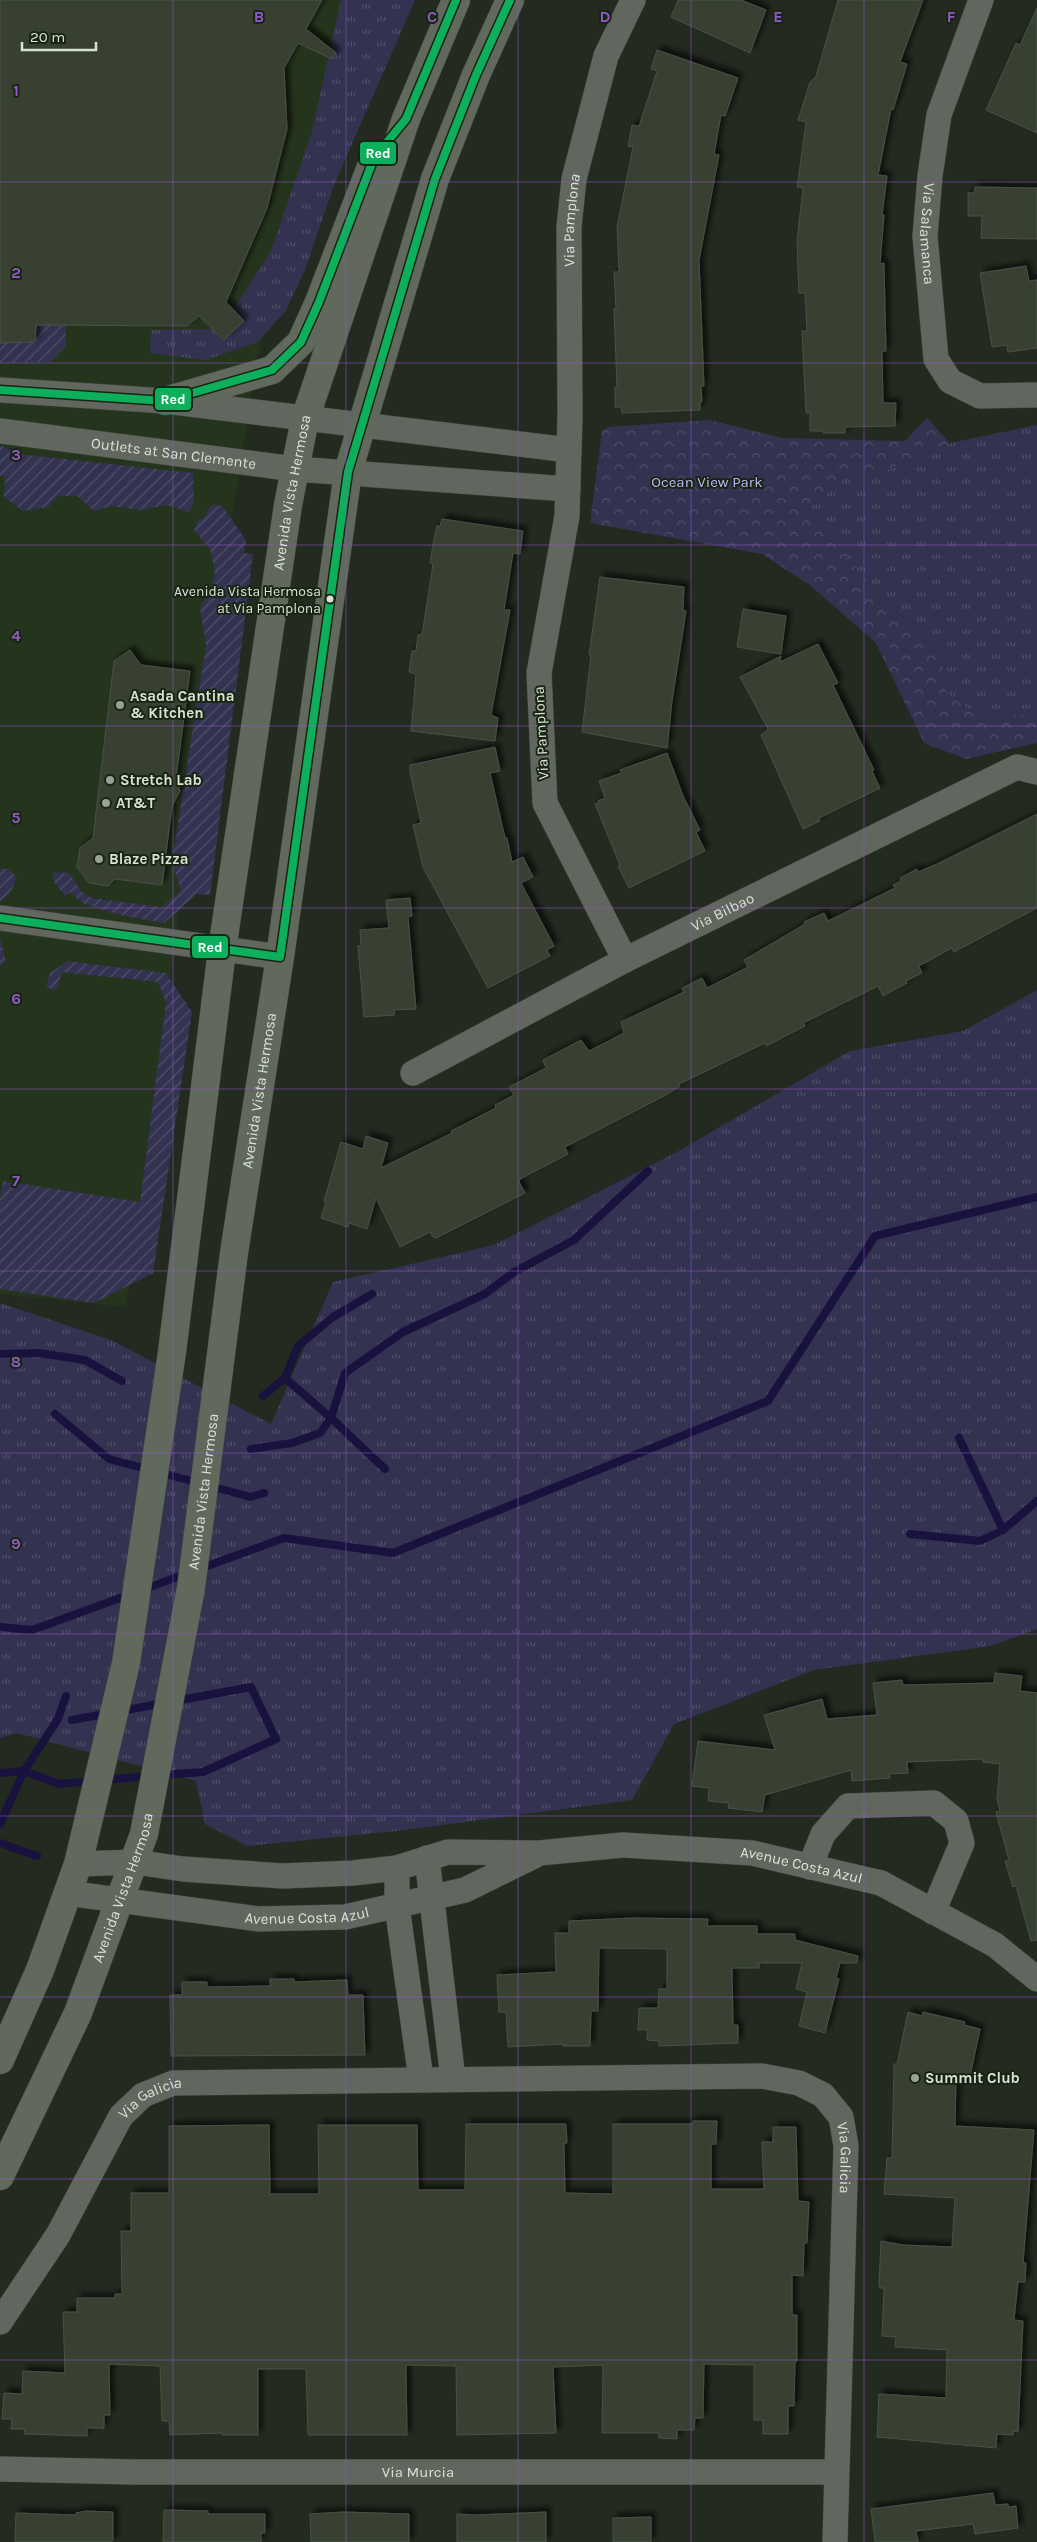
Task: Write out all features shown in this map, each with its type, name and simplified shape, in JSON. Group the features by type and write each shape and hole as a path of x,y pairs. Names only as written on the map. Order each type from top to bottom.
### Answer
{"main road":[{"name":"Avenida Vista Hermosa","path":"0,2060 40,1970 78,1864 126,1662 172,1352 222,950 295,469 305,419 406,119 456,0"},
{"name":"Avenida Vista Hermosa","path":"0,2176 78,2013 144,1834 191,1588 222,1366 234,1253 280,957 348,472 435,179 476,75 510,0"},
{"path":"165,401 272,370 301,342 319,302 374,158 406,119"}],"street":[{"name":"Via Pamplona","path":"625,960 545,803 538,673 567,516 569,450 569,227 574,180 606,56 633,0"},
{"name":"Via Salamanca","path":"981,0 939,115 930,176 925,236 936,359 950,381 980,396 1037,395"},
{"path":"0,390 165,401 569,450"},
{"name":"Outlets at San Clemente","path":"0,431 295,469 348,472"},
{"path":"348,472 568,489"},
{"name":"Via Bilbao","path":"414,1073 625,960 1017,767 1037,772"},
{"path":"0,918 280,957"},
{"path":"810,1866 823,1834 848,1806 934,1803 956,1821 962,1843 933,1912"},
{"name":"Avenue Costa Azul","path":"78,1864 135,1862 183,1869 283,1876 354,1873 397,1868 448,1852 538,1854 623,1845 752,1853 881,1884 995,1945 1037,1978"},
{"name":"Avenue Costa Azul","path":"67,1893 258,1919 345,1917 432,1899 465,1890 538,1854"},
{"path":"428,1858 453,2079"},
{"path":"397,1868 397,1906 421,2079"},
{"name":"Via Galicia","path":"0,2322 58,2235 121,2116 143,2095 173,2083 762,2076 799,2083 823,2095 841,2117 846,2146 834,2542"},
{"name":"Via Murcia","path":"0,2469 126,2472 835,2472"}],"shaded area":[{"path":"0,0 361,0 285,312 262,338 256,364 227,551 126,1307 0,1294"}],"green space":[{"path":"341,0 415,0 334,185 305,270 285,312 256,343 205,360 150,353 151,330 212,329 224,340 243,321 233,310 271,251 312,132"},
{"path":"66,324 66,346 50,362 0,363 0,343 34,342 36,325"},
{"name":"Ocean View Park","path":"927,418 950,443 892,468 842,477 807,510 866,580 942,658 947,693 977,716 1037,714 1037,743 966,759 924,743 876,643 811,586 762,554 590,523 602,431 608,427 709,420 782,438 905,441"},
{"path":"1037,425 1037,714 977,716 947,693 942,658 866,580 807,510 842,477 892,468 950,443"},
{"path":"0,445 19,454 193,473 194,504 188,512 167,505 140,510 111,506 94,511 77,496 58,496 48,507 23,511 4,497 5,477 0,476"},
{"path":"211,505 222,506 246,540 244,553 253,554 210,895 197,894 164,923 120,915 84,904 70,892 65,896 54,882 53,872 69,873 82,892 92,898 161,907 181,891 172,862 206,645 200,608 211,589 215,571 210,549 194,530 198,520 204,518"},
{"path":"0,869 8,869 17,877 11,892 0,902"},
{"path":"0,938 6,961 0,966"},
{"path":"67,961 166,973 192,1012 153,1273 94,1303 0,1289 0,1200 3,1181 140,1202 166,1003 158,982 62,972 56,991 46,987 50,973"},
{"path":"1037,990 1037,1629 991,1646 814,1670 674,1724 632,1800 396,1831 247,1846 205,1824 196,1781 17,1733 0,1738 0,1303 111,1340 271,1424 333,1282 494,1245 677,1152 850,1051 963,1031"}],"building":[{"path":"0,0 322,0 306,29 336,53 332,59 298,43 284,68 287,129 267,208 226,302 244,321 224,340 199,316 187,326 36,325 35,342 0,343"},
{"path":"678,0 741,0 766,10 750,53 671,17"},
{"path":"838,0 923,0 900,62 907,64 893,110 891,109 878,175 887,176 882,215 884,215 880,264 884,263 886,351 882,351 883,403 896,403 895,426 845,427 845,433 823,433 823,431 810,431 810,413 806,413 802,331 807,331 805,293 799,293 797,241 803,188 797,187 806,122 798,120 810,82 816,76"},
{"path":"1037,8 1037,133 986,110 1016,43 1020,45"},
{"path":"657,50 738,78 725,116 721,115 714,154 719,155 699,260 704,386 701,386 702,402 700,402 700,410 622,413 621,407 615,407 615,387 617,387 614,272 619,272 617,227 633,147 628,146 632,125 639,126 657,71 651,69"},
{"path":"975,187 1037,188 1037,239 981,238 982,216 968,216 968,193 974,193"},
{"path":"1026,266 1029,281 1037,280 1037,348 1008,352 1007,345 992,347 980,273"},
{"path":"442,519 523,531 520,554 513,553 504,610 510,610 491,715 498,718 495,741 411,731 416,674 409,672 412,651 416,651 418,635 421,635 423,629 433,564 430,563 434,539 437,526 440,526"},
{"path":"600,577 684,587 683,610 686,611 672,701 667,748 582,732 591,655 589,655"},
{"path":"743,609 786,616 781,654 737,647"},
{"path":"818,644 838,683 833,685 874,770 872,771 880,788 819,818 820,821 803,829 761,735 768,729 740,677 781,656 780,662"},
{"path":"130,650 141,665 190,671 176,778 180,791 172,806 162,885 115,879 108,886 89,883 77,867 80,848 93,838 114,661"},
{"path":"495,747 500,771 490,773 512,862 523,857 533,877 521,883 554,946 547,950 550,956 488,988 423,867 413,825 421,823 410,765"},
{"path":"667,753 683,796 700,830 696,832 705,851 629,888 618,866 620,865 595,804 605,798 599,781 621,773 620,770"},
{"path":"1037,814 1037,908 954,952 952,948 919,966 922,973 906,981 907,983 883,996 878,986 803,1023 805,1026 766,1046 765,1043 679,1084 680,1086 666,1095 565,1147 568,1154 520,1179 519,1182 525,1193 438,1237 434,1238 430,1232 400,1247 376,1198 367,1229 349,1223 348,1227 321,1218 341,1142 363,1149 366,1136 388,1143 381,1168 452,1133 451,1131 496,1108 495,1105 514,1095 509,1087 546,1068 543,1060 581,1040 589,1051 624,1033 621,1022 684,992 682,988 702,978 707,988 748,967 744,960 805,924 804,922 824,913 828,921 895,888 893,885 901,881 900,878 917,869 918,872 937,864"},
{"path":"410,898 412,916 408,917 416,1009 394,1010 395,1015 364,1017 358,946 361,945 360,930 389,928 386,900"},
{"path":"995,1673 1022,1676 1020,1691 1037,1693 1037,1940 1031,1941 1016,1886 1013,1887 1005,1861 1009,1860 996,1812 1000,1811 997,1799 1000,1764 983,1762 983,1759 907,1762 908,1773 889,1774 890,1778 852,1781 851,1770 765,1795 762,1812 728,1808 729,1803 708,1801 709,1788 692,1786 698,1741 775,1750 764,1715 822,1699 827,1719 877,1715 873,1683 902,1680 903,1685 994,1683"},
{"path":"633,1918 708,1919 707,1926 757,1926 757,1934 795,1934 795,1940 858,1956 857,1963 840,1963 836,1978 839,1979 825,2033 799,2026 807,1992 796,1989 802,1963 759,1963 759,1968 732,1968 733,2025 738,2025 738,2043 659,2046 659,2041 647,2040 648,2030 638,2030 639,2008 658,2008 659,1989 667,1989 667,1949 599,1948 598,2011 591,2011 590,2046 563,2046 563,2044 508,2047 506,2012 499,2012 497,1975 556,1972 555,1933 569,1933 569,1921"},
{"path":"270,1979 294,1979 294,1982 347,1980 348,1995 363,1995 365,2055 171,2056 170,1995 182,1995 182,1982 207,1982 207,1987 270,1986"},
{"path":"908,2012 922,2016 923,2012 965,2022 964,2025 980,2029 969,2081 956,2077 955,2126 1034,2130 1023,2263 1026,2263 1025,2282 1018,2282 1014,2320 1023,2321 1018,2432 1013,2431 1013,2435 997,2434 996,2448 877,2437 879,2394 946,2398 947,2350 895,2347 896,2337 882,2336 884,2288 880,2288 879,2284 881,2241 903,2245 952,2247 955,2198 884,2194 887,2158 892,2158 894,2064 897,2064"},
{"path":"693,2121 717,2121 716,2144 711,2144 711,2189 764,2189 762,2142 773,2142 773,2127 796,2127 798,2201 809,2202 807,2243 804,2243 803,2276 792,2275 792,2315 797,2315 797,2361 795,2361 794,2406 788,2406 788,2434 763,2434 763,2420 754,2420 754,2365 704,2364 703,2418 695,2418 694,2430 677,2430 677,2439 659,2438 659,2433 602,2433 603,2365 553,2367 556,2433 457,2435 456,2366 406,2365 407,2435 308,2435 306,2369 258,2369 258,2435 222,2435 222,2433 170,2435 169,2421 162,2421 160,2366 109,2364 110,2415 104,2415 104,2428 87,2428 87,2436 24,2434 25,2429 11,2429 12,2419 2,2419 4,2393 22,2394 23,2371 65,2373 63,2312 77,2312 77,2298 115,2298 115,2294 122,2294 121,2231 131,2231 131,2193 169,2193 169,2126 269,2125 270,2194 319,2194 318,2125 417,2125 418,2190 465,2190 466,2124 566,2124 567,2143 564,2143 565,2193 613,2194 613,2124 693,2124"},
{"path":"993,2493 995,2505 1008,2504 1008,2507 1016,2506 1018,2528 975,2534 973,2524 916,2531 918,2542 875,2542 871,2509"},
{"path":"164,2510 208,2511 208,2514 265,2514 265,2533 261,2533 261,2542 163,2542"},
{"path":"86,2511 113,2512 113,2540 111,2542 15,2542 16,2513 76,2515 76,2513"},
{"path":"344,2512 409,2514 409,2542 311,2542 310,2514"},
{"path":"546,2512 546,2542 457,2542 457,2514"},
{"path":"651,2517 651,2542 613,2542 613,2518"}],"waterway":[{"path":"251,1449 292,1443 320,1433 331,1418 345,1373 403,1332 485,1294 514,1272 574,1240 648,1171"},
{"path":"199,1569 284,1538 393,1553 768,1401 875,1236 1037,1197"},
{"path":"263,1396 285,1378 298,1346 333,1317 372,1294"},
{"path":"0,1354 39,1353 85,1360 122,1381"},
{"path":"285,1378 385,1469"},
{"path":"55,1414 109,1459 199,1483"},
{"path":"959,1438 1003,1530"},
{"path":"210,1486 250,1497 264,1493"},
{"path":"910,1534 980,1541 1003,1530 1037,1501"},
{"path":"142,1590 188,1573"},
{"path":"0,1627 32,1630 131,1594"},
{"path":"161,1775 203,1772 276,1739 251,1687 175,1701"},
{"path":"0,1824 24,1771 58,1719 66,1696"},
{"path":"121,1711 164,1703"},
{"path":"72,1720 110,1713"},
{"path":"0,1773 24,1771 59,1784 92,1781"},
{"path":"104,1780 150,1776"},
{"path":"0,1843 37,1856"}],"transit line":[{"name":"Red","path":"0,390 165,401 272,370 301,342 319,302 374,158 406,119 456,0"},
{"name":"Red","path":"0,918 280,957 348,472 435,179 476,75 510,0"}],"place":[{"name":"Avenida Vista Hermosa at Via Pamplona","path":"330,599"},
{"name":"Asada Cantina & Kitchen","path":"120,705"},
{"name":"Stretch Lab","path":"110,780"},
{"name":"AT&T","path":"106,803"},
{"name":"Blaze Pizza","path":"99,859"},
{"name":"Summit Club","path":"915,2078"}]}
